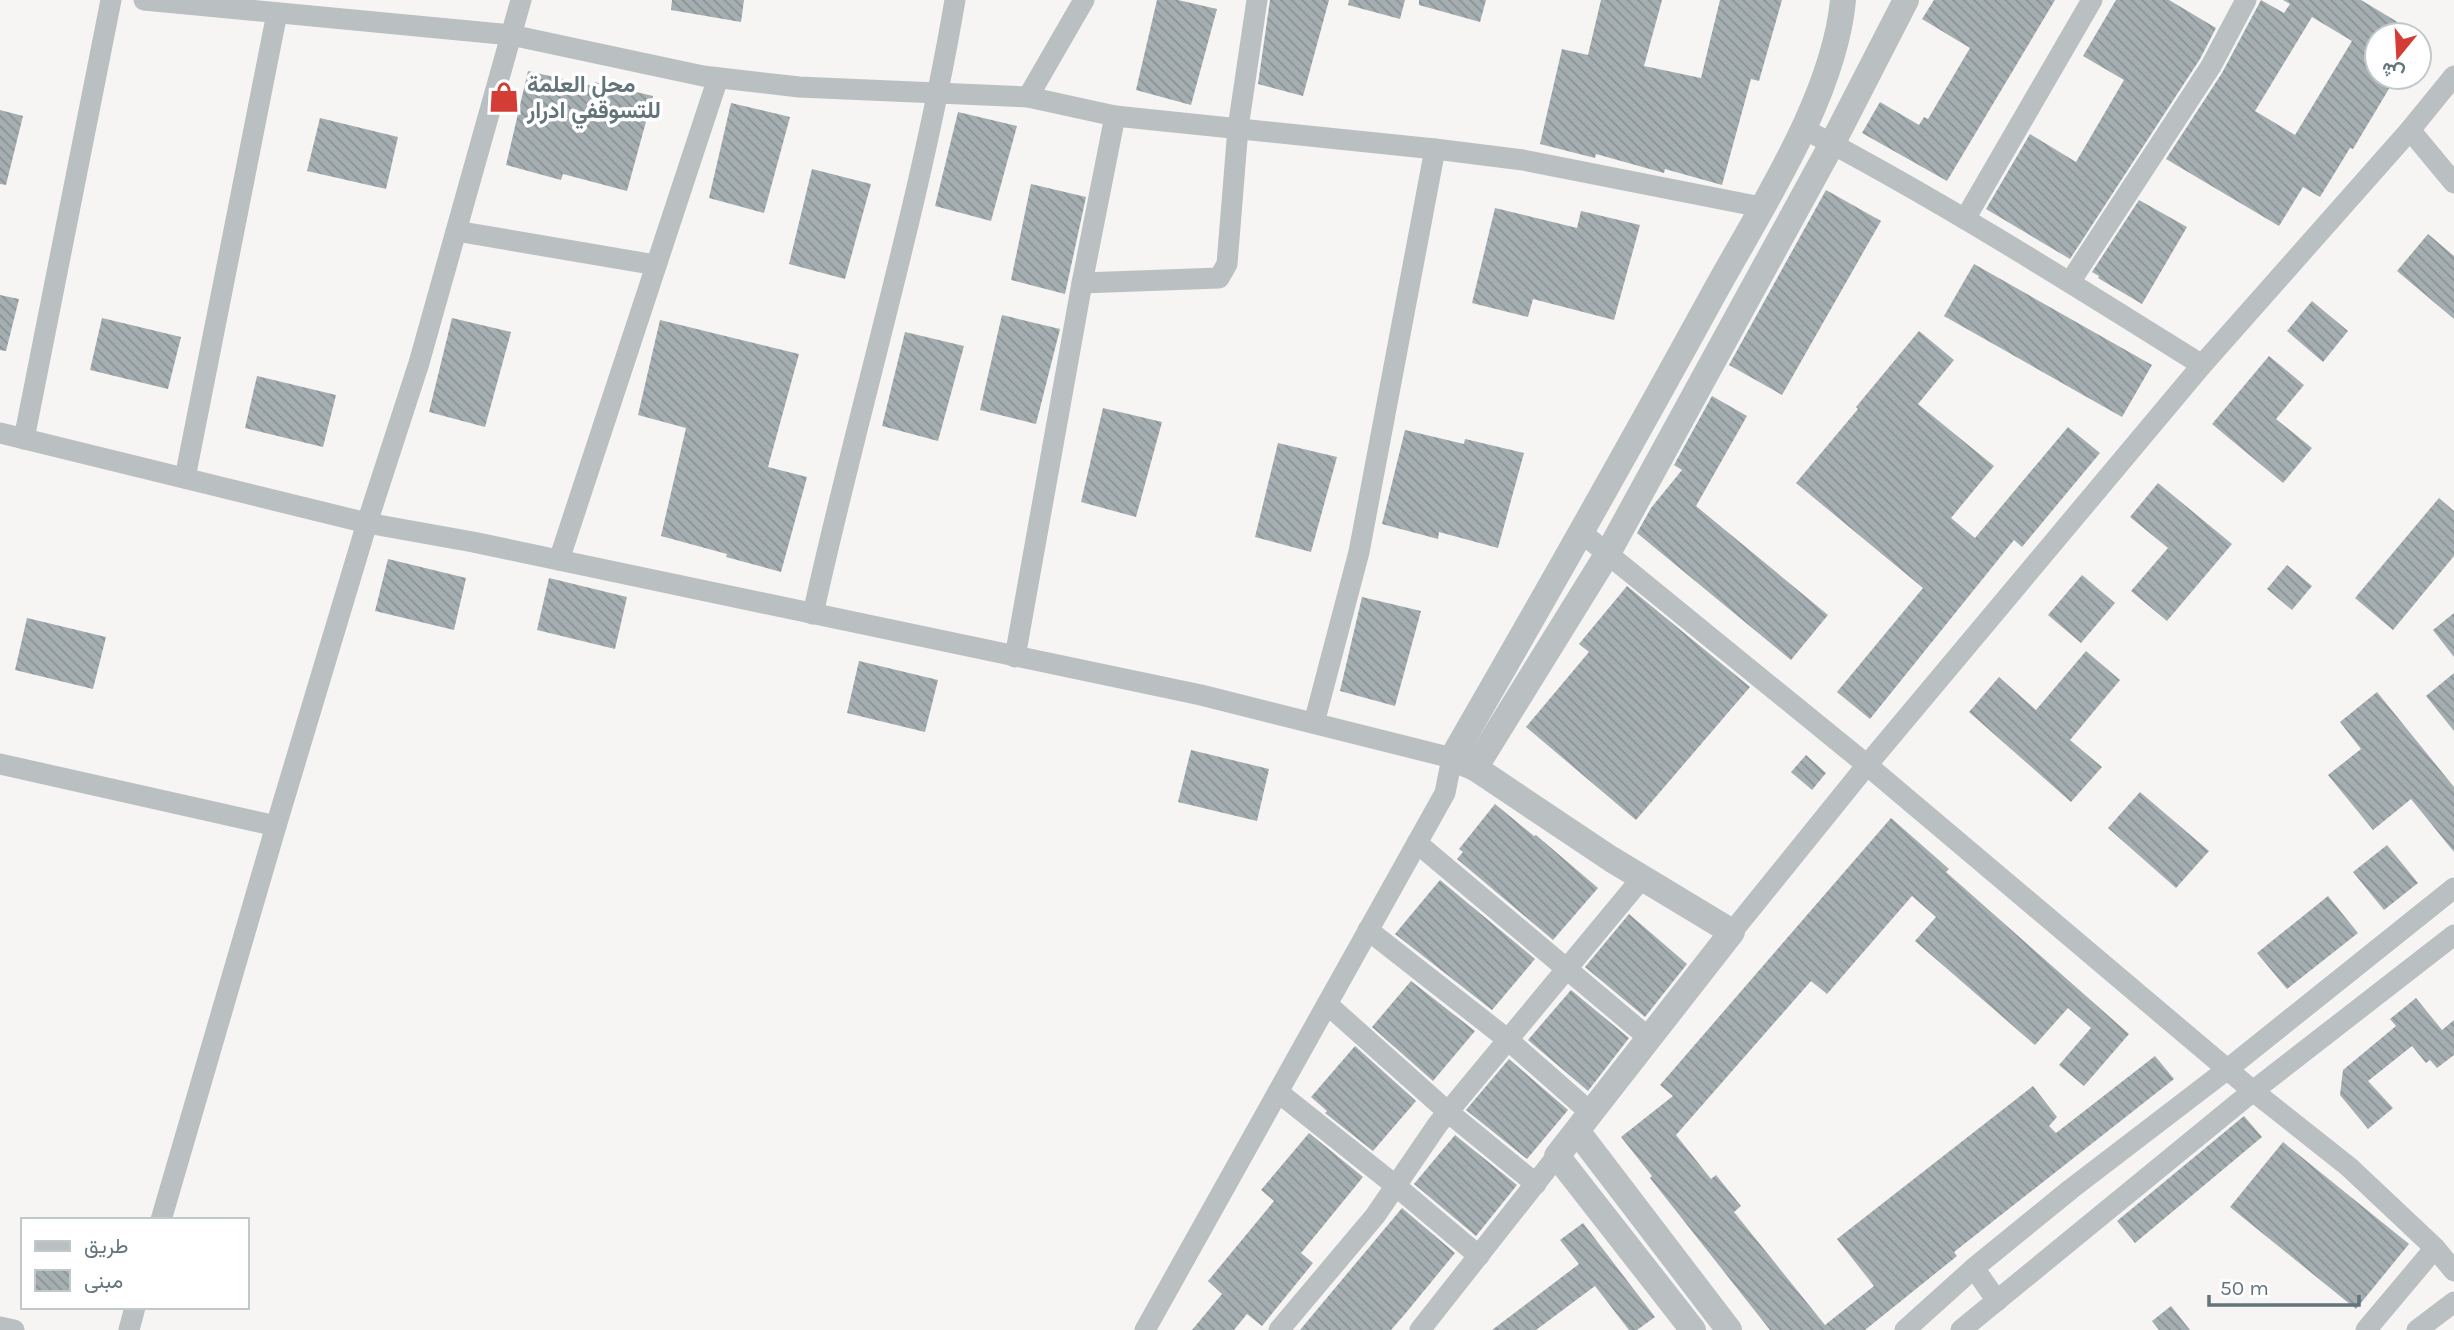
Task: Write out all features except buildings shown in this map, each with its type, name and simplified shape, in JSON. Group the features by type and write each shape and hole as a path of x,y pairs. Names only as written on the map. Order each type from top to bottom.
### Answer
{"street":[{"path":"24,439 111,0"},
{"path":"144,0 511,35 718,78 799,87 1028,97 1115,116 1522,160 1761,207"},
{"path":"162,1218 367,523 419,363 521,0"},
{"path":"813,614 939,92 955,0"},
{"path":"1028,97 1084,0"},
{"path":"1082,283 1219,278 1227,264 1238,128 1257,0"},
{"path":"1464,763 1582,533 1804,129 1833,50 1843,0"},
{"path":"1145,1330 1445,793 1608,553 1832,144 1906,0"},
{"path":"1965,219 2092,0"},
{"path":"2070,282 2211,66 2246,0"},
{"path":"185,478 277,13"},
{"path":"1420,1330 1732,932 1867,765 2202,365 2410,130 2454,76"},
{"path":"559,560 718,78"},
{"path":"1015,657 1115,116"},
{"path":"1804,129 1965,219 2202,365"},
{"path":"2410,130 2454,183"},
{"path":"1314,723 1359,552 1435,149"},
{"path":"456,231 656,265"},
{"path":"0,433 367,523 559,560 1201,695 1464,763 1642,878 1732,932"},
{"path":"1582,533 1867,765 2253,1091 2349,1167 2435,1248 2454,1271"},
{"path":"0,764 276,826"},
{"path":"1417,843 1649,1038"},
{"path":"1279,1330 1376,1216 1448,1112 1642,878"},
{"path":"1905,1330 1974,1268 2071,1189 2229,1068 2454,888"},
{"path":"1961,1330 2253,1091 2453,936 2436,903"},
{"path":"1368,930 1507,1039 1584,1122 1729,1330"},
{"path":"1327,1004 1448,1112 1536,1184"},
{"path":"1278,1092 1479,1256"},
{"path":"1557,1157 1693,1330"},
{"path":"2071,1189 2092,1222"},
{"path":"2367,1330 2435,1248"},
{"path":"1974,1268 1997,1301"},
{"path":"2417,1330 2454,1302"},
{"path":"129,1330 134,1309"},
{"path":"0,1326 14,1330"}],"place":[{"name":"محل العلمة للتسوقفي ادرار","path":"504,97"}]}
